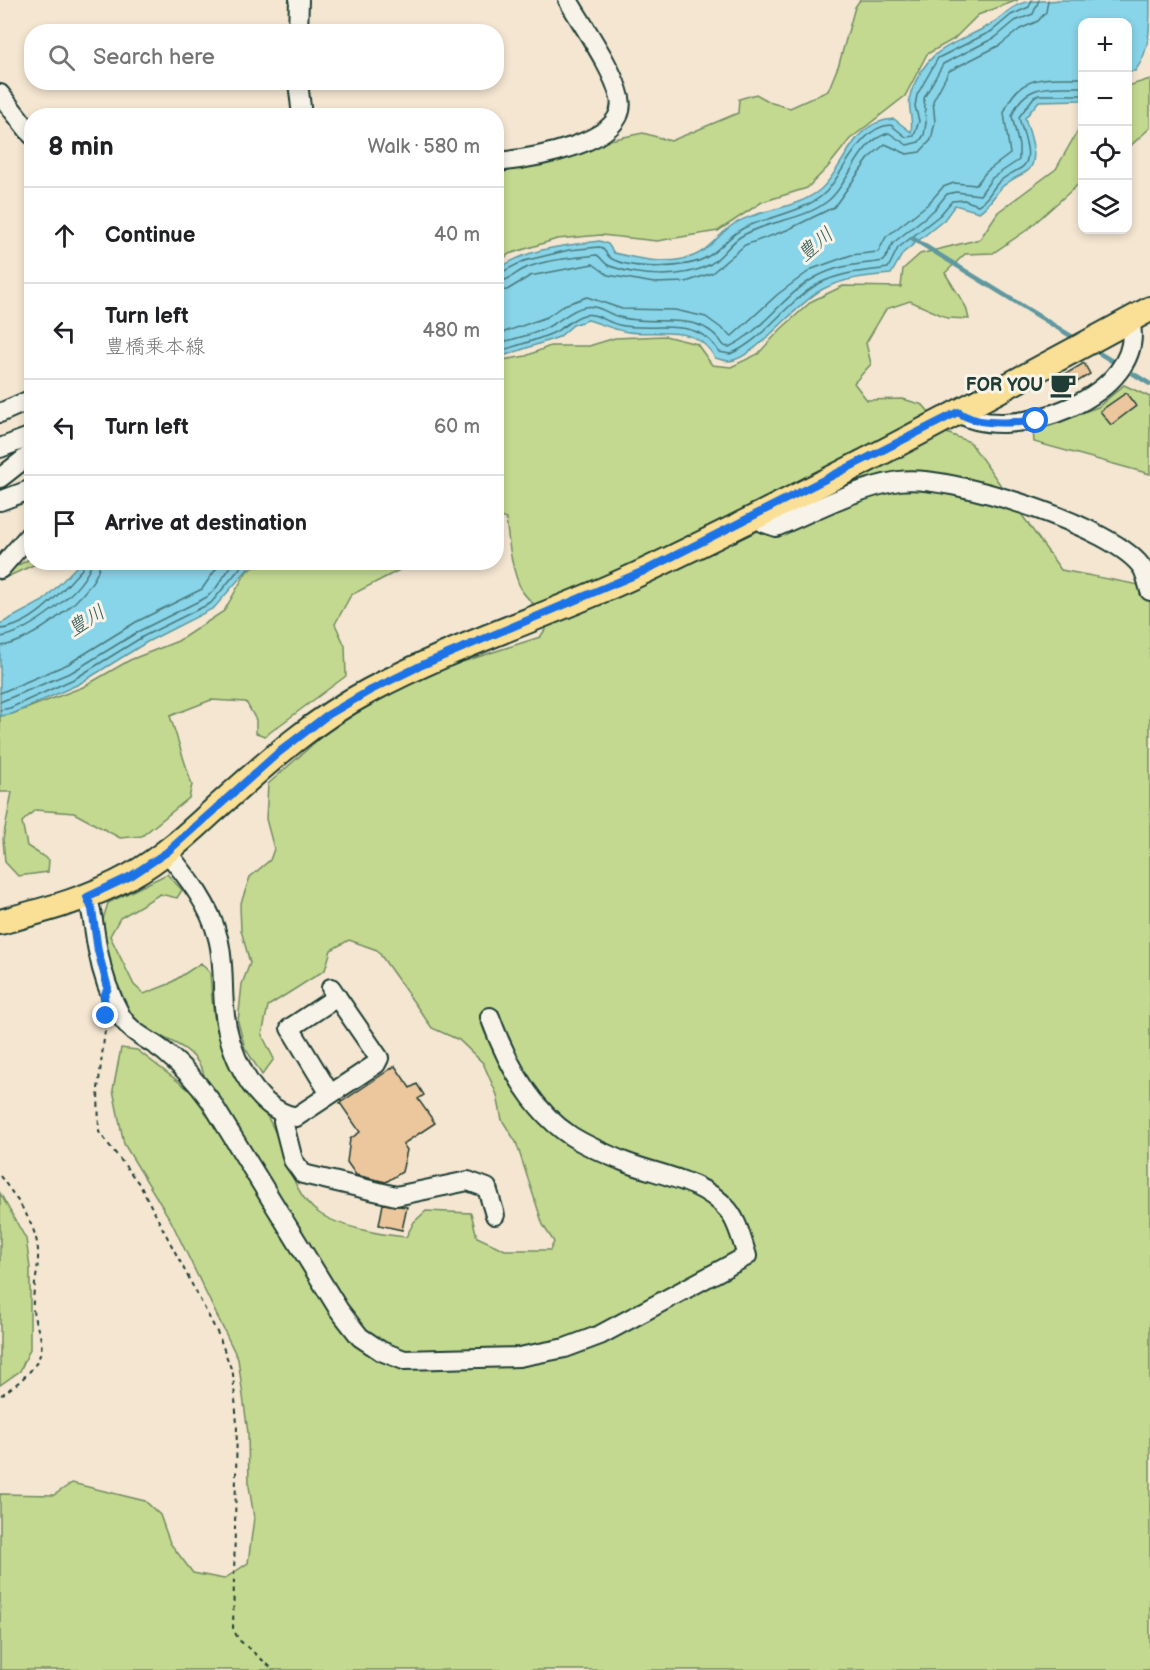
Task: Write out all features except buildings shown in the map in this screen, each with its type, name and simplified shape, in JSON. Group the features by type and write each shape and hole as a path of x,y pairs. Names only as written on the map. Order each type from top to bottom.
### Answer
{"main road":[{"path":"0,922 87,897 131,876 167,852 278,753 326,716 422,665 644,571 958,412 1140,315"}],"street":[{"path":"298,24 299,0"},
{"path":"504,161 537,156 598,137 616,122 621,100 611,76 568,0"},
{"path":"299,90 301,108"},
{"path":"0,94 24,125"},
{"path":"958,412 969,420 1007,423 1036,421 1096,401 1118,384 1136,358 1135,329 1140,315"},
{"path":"0,413 24,402"},
{"path":"0,448 24,439"},
{"path":"0,478 24,459"},
{"path":"755,516 764,524 776,527 856,492 901,480 938,482 977,489 1028,505 1086,530 1113,546 1142,568 1150,591"},
{"path":"0,501 24,492"},
{"path":"0,569 24,541"},
{"path":"167,852 191,882 207,910 218,937 223,964 224,1007 237,1057 261,1098 272,1109 296,1117 376,1064 379,1058 333,992 290,1028 330,1094"},
{"path":"87,897 92,909 98,951 108,988 121,1016 131,1029 164,1051 191,1075 210,1100 339,1310 360,1337 381,1351 404,1360 519,1357 565,1348 600,1335 747,1256 728,1210 711,1195 688,1182 624,1162 571,1136 549,1118 525,1088 502,1049 490,1017"},
{"path":"285,1115 283,1121 293,1160 303,1174 396,1196 468,1181 487,1188 495,1215"}],"path":[{"path":"106,1016 98,1089 99,1132 140,1185 219,1336 233,1374 237,1424 233,1629 239,1640 274,1670"},
{"path":"0,1176 17,1199 37,1238 38,1257 33,1308 42,1341 38,1359 21,1382 0,1396"}],"green space":[{"path":"860,0 1018,0 978,15 954,39 927,54 905,96 850,139 827,168 807,188 762,202 718,231 657,241 601,235 557,239 509,254 504,258 504,159 508,165 562,157 605,141 643,133 671,141 738,113 739,99 756,94 772,103 790,108 828,91 839,64 855,7"},
{"path":"1150,79 1150,128 1132,144 1132,126 1132,85"},
{"path":"1078,130 1078,185 1027,230 993,253 965,254 945,273 966,307 969,319 948,318 910,301 886,309 866,343 871,364 854,383 867,400 903,399 923,405 947,433 970,442 1061,570 1150,587 1150,1670 0,1670 0,1494 54,1495 72,1483 145,1501 160,1515 170,1543 193,1573 224,1579 248,1563 254,1518 249,1486 248,1433 238,1359 171,1221 124,1144 113,1090 121,1048 137,1050 187,1088 205,1078 193,1056 176,1043 144,1028 134,1020 122,1003 112,978 103,939 102,923 108,903 167,874 182,890 177,898 160,894 120,918 110,936 134,985 144,994 169,984 201,963 210,973 214,1018 222,1044 271,1122 297,1187 310,1206 327,1218 349,1226 406,1237 414,1222 426,1211 471,1213 477,1237 505,1250 550,1250 554,1242 543,1225 516,1142 502,1120 497,1095 483,1063 459,1040 432,1028 377,950 349,940 331,950 325,970 268,1006 262,1035 274,1059 262,1075 245,1048 238,1022 242,984 250,963 241,930 240,906 250,877 270,860 274,849 266,819 268,784 338,722 378,699 456,664 540,637 550,623 522,591 509,547 506,519 504,518 504,360 526,356 550,346 589,346 615,338 665,336 697,344 712,365 731,367 758,354 812,301 843,286 901,287 903,269 920,254 980,239 998,212 1056,169"},
{"path":"1124,385 1150,397 1150,474 1034,442 1033,430 1098,407"},
{"path":"24,562 24,569 0,580 0,564 15,567"},
{"path":"399,570 351,595 335,624 345,646 346,676 265,736 256,733 256,720 246,702 211,700 170,716 192,785 189,798 142,836 120,838 74,813 35,810 22,822 27,846 49,860 48,872 18,876 5,862 3,839 12,792 0,792 0,716 12,714 83,687 130,660 178,641 224,611 247,571"},
{"path":"0,1193 26,1239 30,1268 30,1349 20,1371 0,1385"}],"water":[{"name":"豊川","path":"1150,0 1148,38 1140,64 1135,71 1132,71 1132,18 1078,18 1078,100 1039,101 1025,118 1034,154 1031,167 998,191 989,204 979,212 955,205 944,220 903,253 891,274 848,280 823,289 751,351 729,361 715,358 707,347 688,335 628,332 588,320 573,325 559,337 504,356 504,266 533,252 600,241 608,244 614,253 648,260 675,260 698,254 741,220 800,201 821,189 830,180 851,146 868,128 894,119 911,132 909,102 911,92 925,65 933,56 988,26 1011,9 1030,1"},
{"name":"豊川","path":"73,570 247,570 214,608 147,642 79,684 12,714 0,716 0,624 43,601"}],"waterway":[{"path":"912,238 1071,336"},
{"path":"1094,350 1117,364"},
{"path":"1124,368 1150,384"}],"place":[{"name":"FOR YOU","path":"1063,385"}],"route":[{"path":"106,1016 104,996 108,988 98,951 92,909 87,897 131,876 167,852 278,753 326,716 369,691 422,665 644,571 958,412 969,420 1007,423 1036,421"}]}
